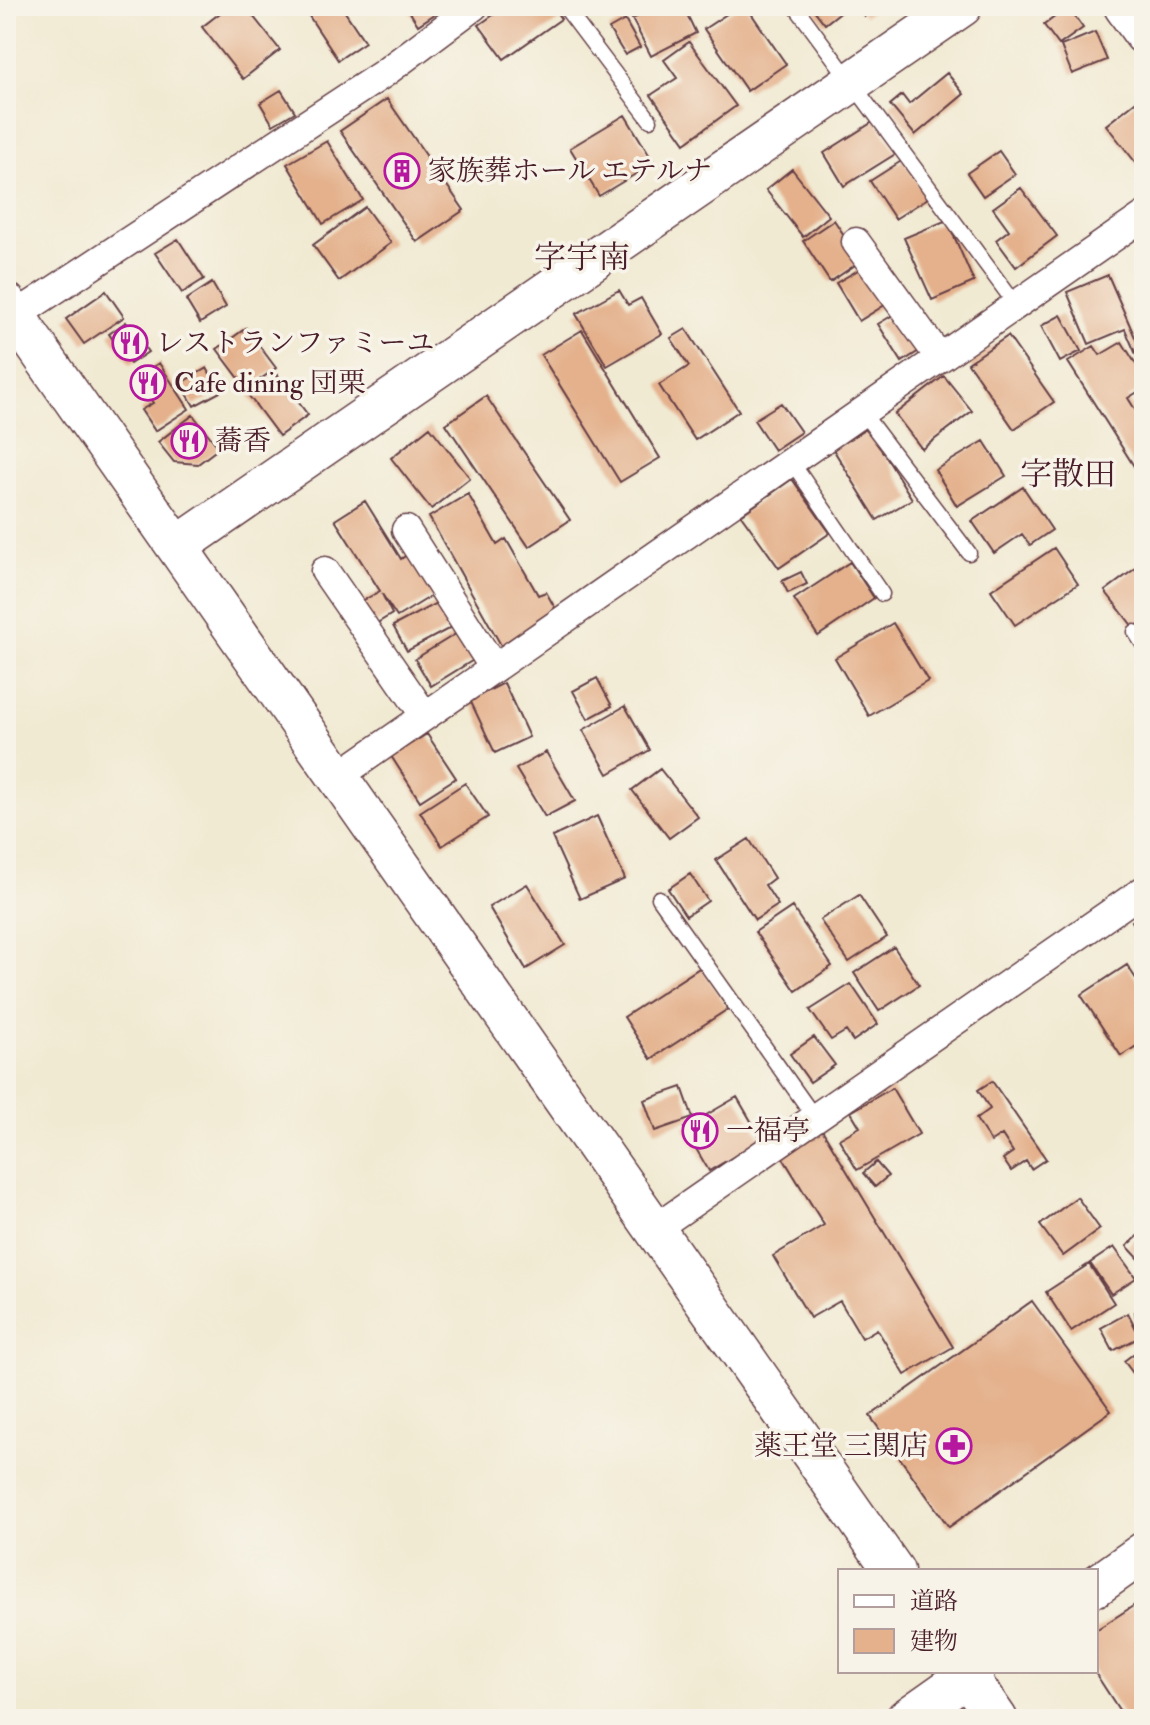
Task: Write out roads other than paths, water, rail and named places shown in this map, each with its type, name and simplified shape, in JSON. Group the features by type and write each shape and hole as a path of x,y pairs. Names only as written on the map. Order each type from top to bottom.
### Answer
{"street":[{"path":"474,6 383,74 11,310 893,1569"},
{"path":"178,546 962,6"},
{"path":"1124,6 1144,34"},
{"path":"339,776 1144,216"},
{"path":"856,242 940,358"},
{"path":"406,530 494,668"},
{"path":"325,571 425,716"},
{"path":"656,1228 1144,890"},
{"path":"1098,1585 1144,1552"},
{"path":"906,1719 969,1673 997,1719"}],"lane":[{"path":"564,6 650,120"},
{"path":"795,6 1016,305"},
{"path":"862,412 969,553"},
{"path":"791,461 882,594"},
{"path":"1135,632 1144,646"},
{"path":"659,898 815,1118"}],"place":[{"name":"家族葬ホール エテルナ","path":"402,171"},
{"name":"レストランファミーユ","path":"130,343"},
{"name":"Cafe dining 団栗","path":"148,383"},
{"name":"蕎香","path":"189,441"},
{"name":"一福亭","path":"700,1131"},
{"name":"薬王堂 三関店","path":"954,1446"}],"district":[{"name":"字宇南","path":"582,258"},
{"name":"字散田","path":"1068,475"}]}
